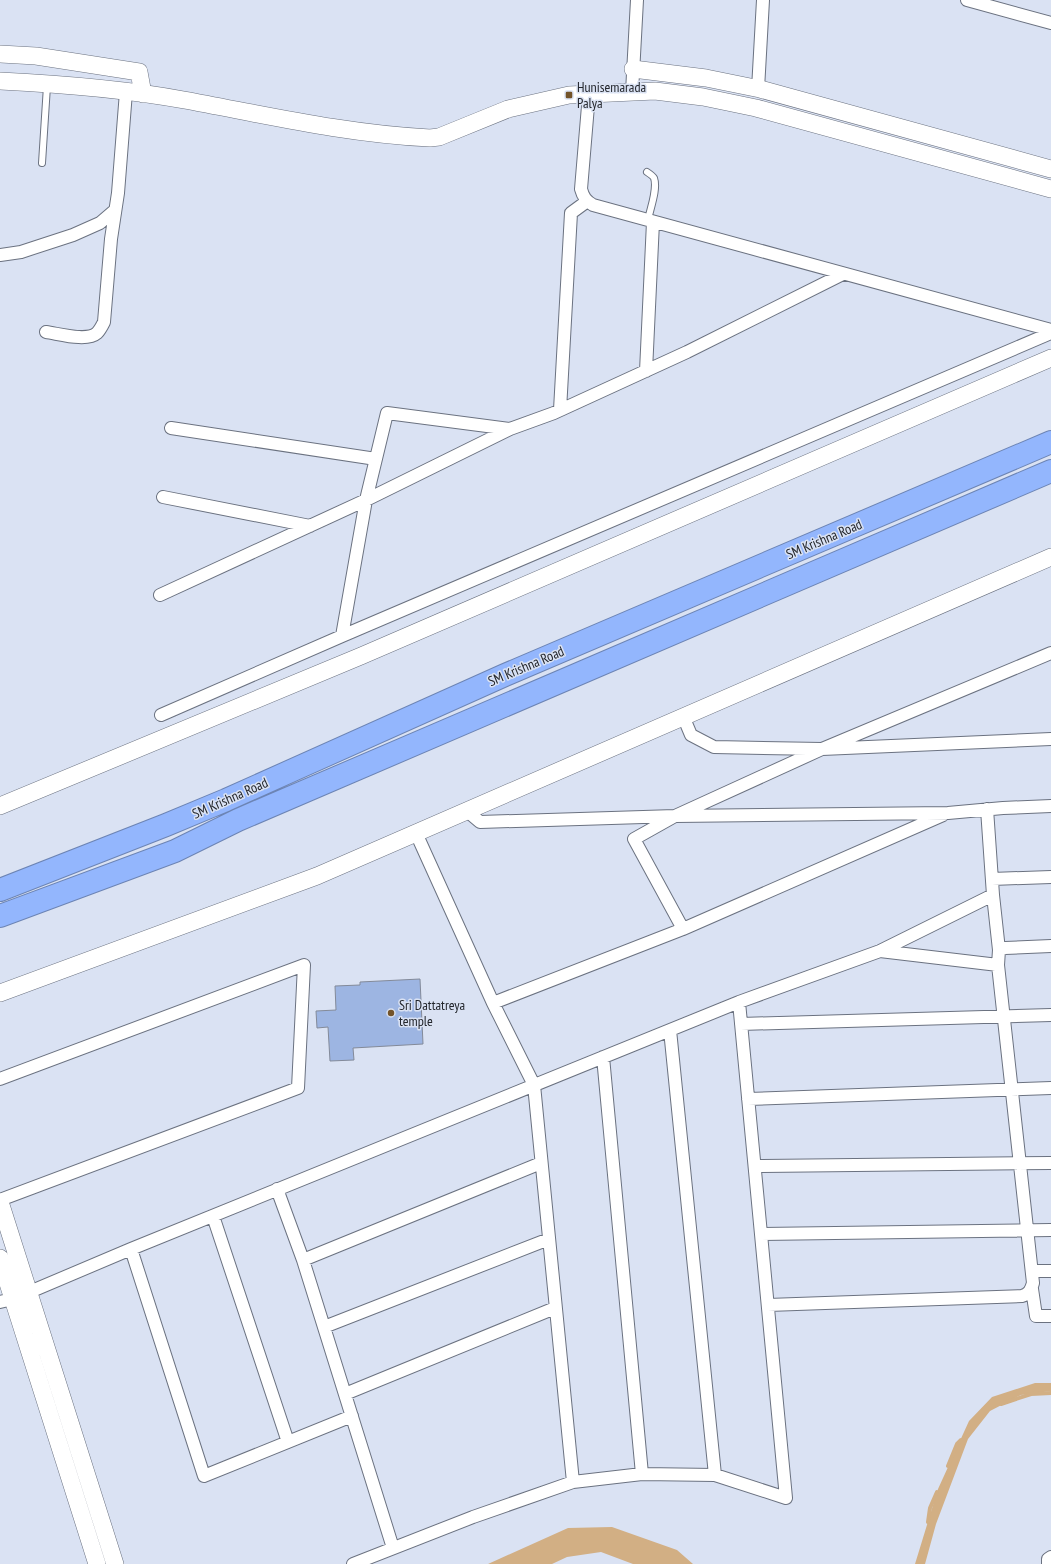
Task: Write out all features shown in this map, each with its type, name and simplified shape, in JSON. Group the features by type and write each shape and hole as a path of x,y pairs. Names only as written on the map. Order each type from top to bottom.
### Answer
{"highway":[{"name":"SM Krishna Road","path":"0,890 166,826 505,675 1051,442"},
{"name":"SM Krishna Road","path":"0,916 175,851 238,820 1051,471"}],"street":[{"path":"632,92 637,0"},
{"path":"758,89 763,0"},
{"path":"967,0 1051,23"},
{"path":"0,54 36,56 139,72 143,94"},
{"path":"633,69 706,78 758,89 1051,170"},
{"path":"0,81 47,84 143,94 183,100 330,128 430,138 439,137 508,109 569,95 632,92 673,93 730,102 1051,189"},
{"path":"46,332 85,338 93,336 98,332 104,322 114,211 118,193 126,92"},
{"path":"589,94 581,189 586,202 650,221 1051,330"},
{"path":"560,410 571,213 586,202"},
{"path":"0,256 21,252 73,235 100,223 114,211"},
{"path":"646,371 650,221"},
{"path":"160,595 366,500 510,429 560,410 646,371 843,274"},
{"path":"161,715 342,636 1051,333"},
{"path":"0,806 361,656 1051,358"},
{"path":"342,636 366,500 387,413 510,429"},
{"path":"171,428 376,459"},
{"path":"163,497 310,526"},
{"path":"0,993 317,876 1051,557"},
{"path":"683,929 634,839 675,816 822,749 1051,653"},
{"path":"683,716 691,735 714,747 822,749 1051,739"},
{"path":"467,811 480,822 675,816 948,813 987,809 1051,806"},
{"path":"987,809 993,895 999,950 998,965 1032,1271 1032,1289 1036,1316 1051,1316"},
{"path":"493,1003 683,929 948,813"},
{"path":"416,833 493,1003 534,1085 573,1482"},
{"path":"992,879 1051,878"},
{"path":"6,1301 739,1002 880,951 993,895"},
{"path":"999,950 1005,948 1051,946"},
{"path":"880,951 998,965"},
{"path":"0,1079 304,965 298,1088 0,1201 115,1564"},
{"path":"353,1564 573,1482 642,1474 715,1475 786,1498 739,1002"},
{"path":"741,1024 1051,1015"},
{"path":"670,1030 715,1475"},
{"path":"603,1057 642,1474"},
{"path":"748,1099 1051,1088"},
{"path":"303,1260 541,1163"},
{"path":"755,1166 1051,1163"},
{"path":"277,1190 303,1260 393,1548"},
{"path":"213,1216 288,1442"},
{"path":"761,1234 1051,1230"},
{"path":"324,1327 549,1239"},
{"path":"131,1249 204,1476 352,1416"},
{"path":"0,1258 6,1301 97,1564"},
{"path":"1032,1271 1051,1271"},
{"path":"768,1305 1022,1296 1027,1295 1032,1289"},
{"path":"345,1394 555,1308"},
{"path":"1048,1564 1048,1559 1051,1557"}],"lane":[{"path":"42,163 47,84"},
{"path":"647,172 654,177 655,180 654,199 650,221"}],"shaded area":[{"path":"1035,1383 1051,1383 1051,1391 1021,1395 990,1411 968,1439 936,1524 925,1564 915,1564 938,1489 969,1421 992,1397"},
{"path":"612,1527 677,1550 693,1564 633,1564 601,1552 567,1557 552,1564 488,1564 568,1528"}],"building":[{"name":"Sri Dattatreya temple","path":"420,979 423,1044 353,1048 354,1060 330,1061 328,1027 317,1028 316,1011 336,1010 335,986 360,985 360,982"}],"waterway":[{"path":"1001,1404 1031,1394 1051,1393"},
{"path":"948,1466 957,1444 961,1440"},
{"path":"928,1522 930,1508 937,1492"}],"place":[{"name":"Hunisemarada Palya","path":"569,95"},
{"name":"Sri Dattatreya temple","path":"391,1013"}]}
